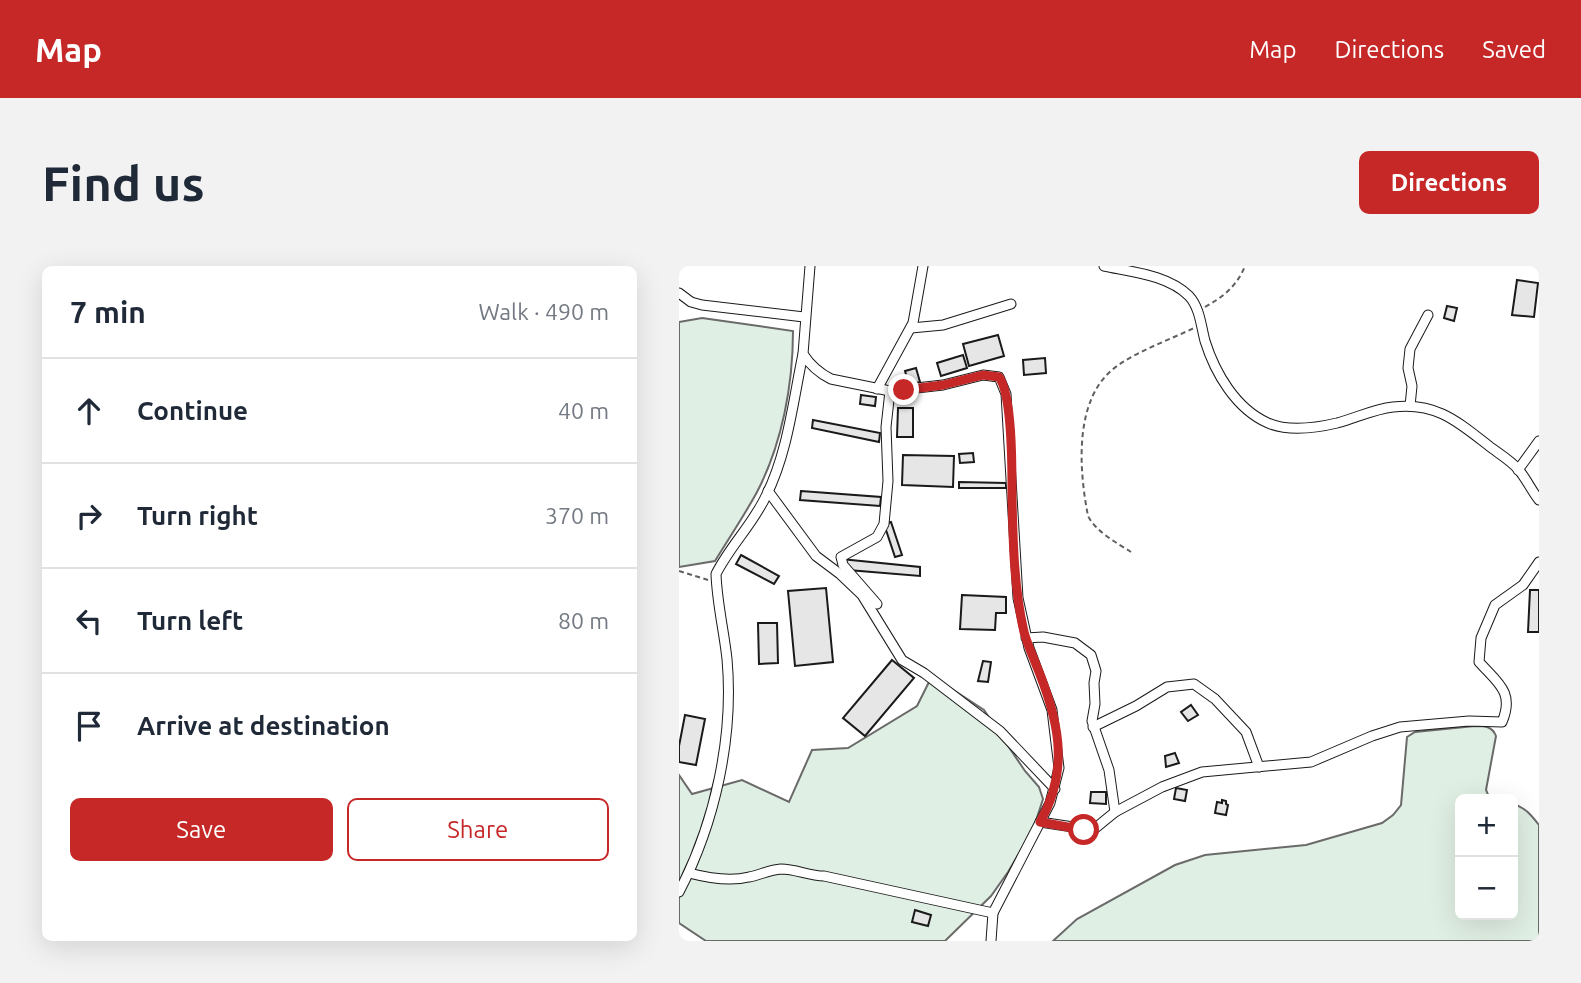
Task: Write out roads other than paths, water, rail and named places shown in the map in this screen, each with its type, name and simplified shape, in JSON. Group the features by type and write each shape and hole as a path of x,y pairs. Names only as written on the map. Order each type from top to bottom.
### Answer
{"street":[{"path":"680,892 705,835 728,726 727,658 717,571 768,491 787,436 803,354 810,266"},
{"path":"877,389 911,328 923,266"},
{"path":"1104,266 1171,283 1188,296 1198,311 1220,378 1243,405 1270,424 1285,427 1328,425 1391,407 1423,406 1447,415 1518,470 1539,500"},
{"path":"680,296 702,305 804,317"},
{"path":"911,328 943,325 1011,304"},
{"path":"1410,406 1410,349 1429,315"},
{"path":"803,354 815,369 831,379 890,391 943,385 983,375 999,377 1003,382 1011,457 1018,598 1026,638 1052,709 1059,768 1055,789 1040,822 993,913 992,941"},
{"path":"877,604 843,565 841,557 877,537 884,524 888,481 886,427 890,391"},
{"path":"1518,470 1539,441"},
{"path":"768,491 816,556 862,595 902,660 924,673 1000,731 1055,789"},
{"path":"1040,822 1091,830 1115,812 1184,777 1214,769 1311,762 1400,727 1469,721 1502,722 1506,707 1504,692 1498,680 1479,662 1481,638 1495,606 1523,585 1539,562"},
{"path":"1026,638 1043,637 1075,643 1091,655 1096,671 1095,704 1091,717 1107,762 1115,812"},
{"path":"1093,727 1167,687 1194,684 1215,699 1246,732 1259,767"},
{"path":"687,877 729,879 752,877 771,870 795,870 809,876 824,876 993,913"}]}
